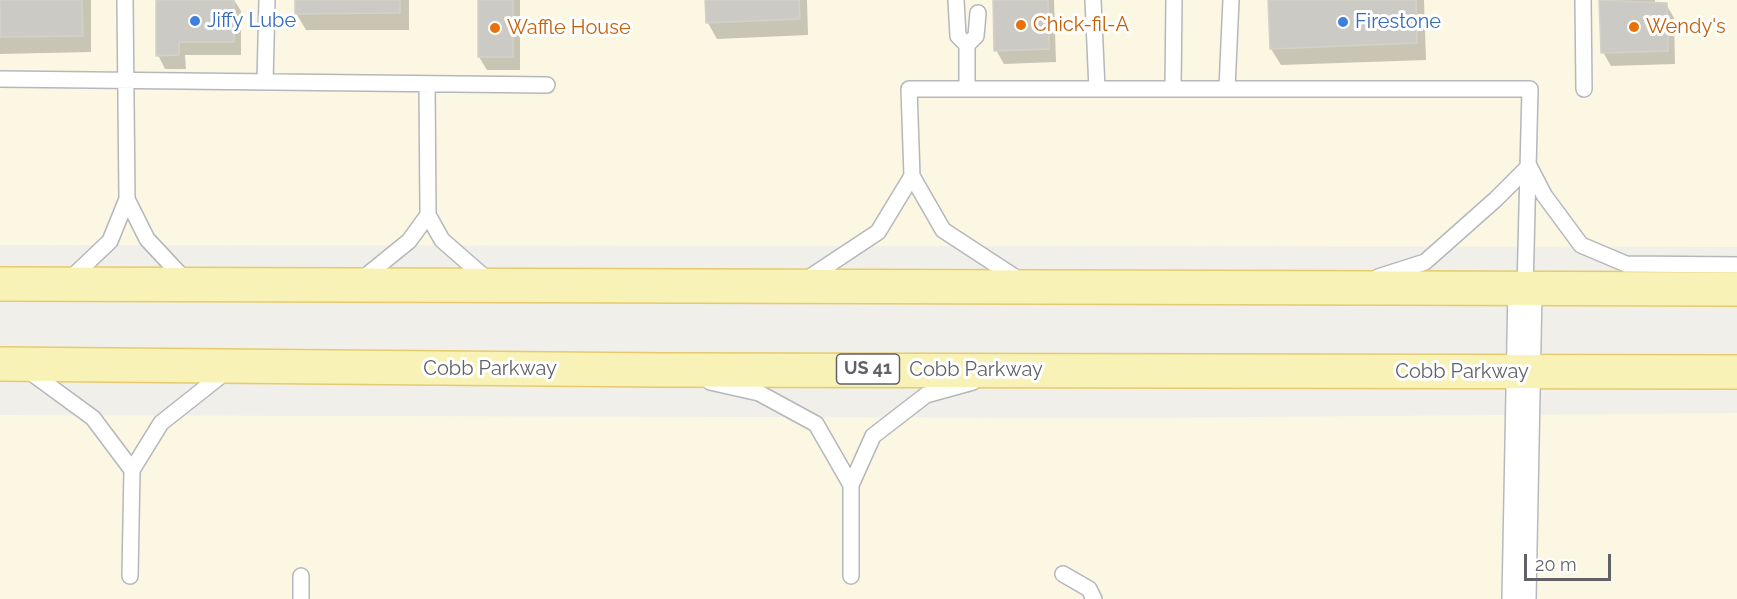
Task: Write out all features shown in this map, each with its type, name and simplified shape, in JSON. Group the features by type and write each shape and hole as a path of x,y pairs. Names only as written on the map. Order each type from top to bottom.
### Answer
{"main road":[{"path":"0,284 1737,289"},
{"name":"Cobb Parkway","path":"9,364 231,368 661,370 1737,372"}],"street":[{"path":"1519,599 1525,289"}],"lane":[{"path":"63,284 110,241 127,199 125,0"},
{"path":"265,82 267,0"},
{"path":"956,0 958,36 967,45"},
{"path":"1093,0 1097,89"},
{"path":"1173,88 1174,0"},
{"path":"1227,88 1231,0"},
{"path":"1583,0 1584,89"},
{"path":"967,87 967,45 976,36 978,13"},
{"path":"0,80 547,85"},
{"path":"428,84 428,215 442,240 495,286"},
{"path":"1031,287 944,230 912,176 909,89 967,87 1530,89 1525,289"},
{"path":"1529,166 1544,195 1581,245 1626,264 1737,266"},
{"path":"1344,288 1425,262 1496,199 1529,166"},
{"path":"796,286 878,232 912,176"},
{"path":"127,199 147,239 190,285"},
{"path":"354,286 410,241 428,215"},
{"path":"9,364 93,418 132,470"},
{"path":"130,576 132,470 161,423 231,368"},
{"path":"661,370 759,393 816,424 851,484"},
{"path":"851,576 851,484 873,436 926,395 1015,370"},
{"path":"1064,574 1089,589 1094,599"},
{"path":"301,576 301,599"}],"shaded area":[{"path":"0,0 1737,0 1737,247 0,245"},
{"path":"1737,413 1737,599 0,599 0,415 1130,418"}],"building":[{"path":"0,0 82,0 83,36 0,37"},
{"name":"Jiffy Lube","path":"156,0 234,0 234,42 179,42 179,55 156,56"},
{"path":"295,0 400,0 400,13 295,14"},
{"name":"Waffle House","path":"478,0 513,0 513,57 478,57"},
{"path":"705,0 799,0 800,19 706,23"},
{"name":"Chick-fil-A","path":"993,0 1048,0 1049,49 994,51"},
{"name":"Firestone","path":"1268,0 1416,0 1417,43 1270,49"},
{"name":"Wendy's","path":"1599,0 1667,3 1668,51 1601,53"}],"place":[{"name":"Jiffy Lube","path":"195,21"},
{"name":"Firestone","path":"1343,22"},
{"name":"Chick-fil-A","path":"1021,25"},
{"name":"Wendy's","path":"1634,27"},
{"name":"Waffle House","path":"495,28"}]}
